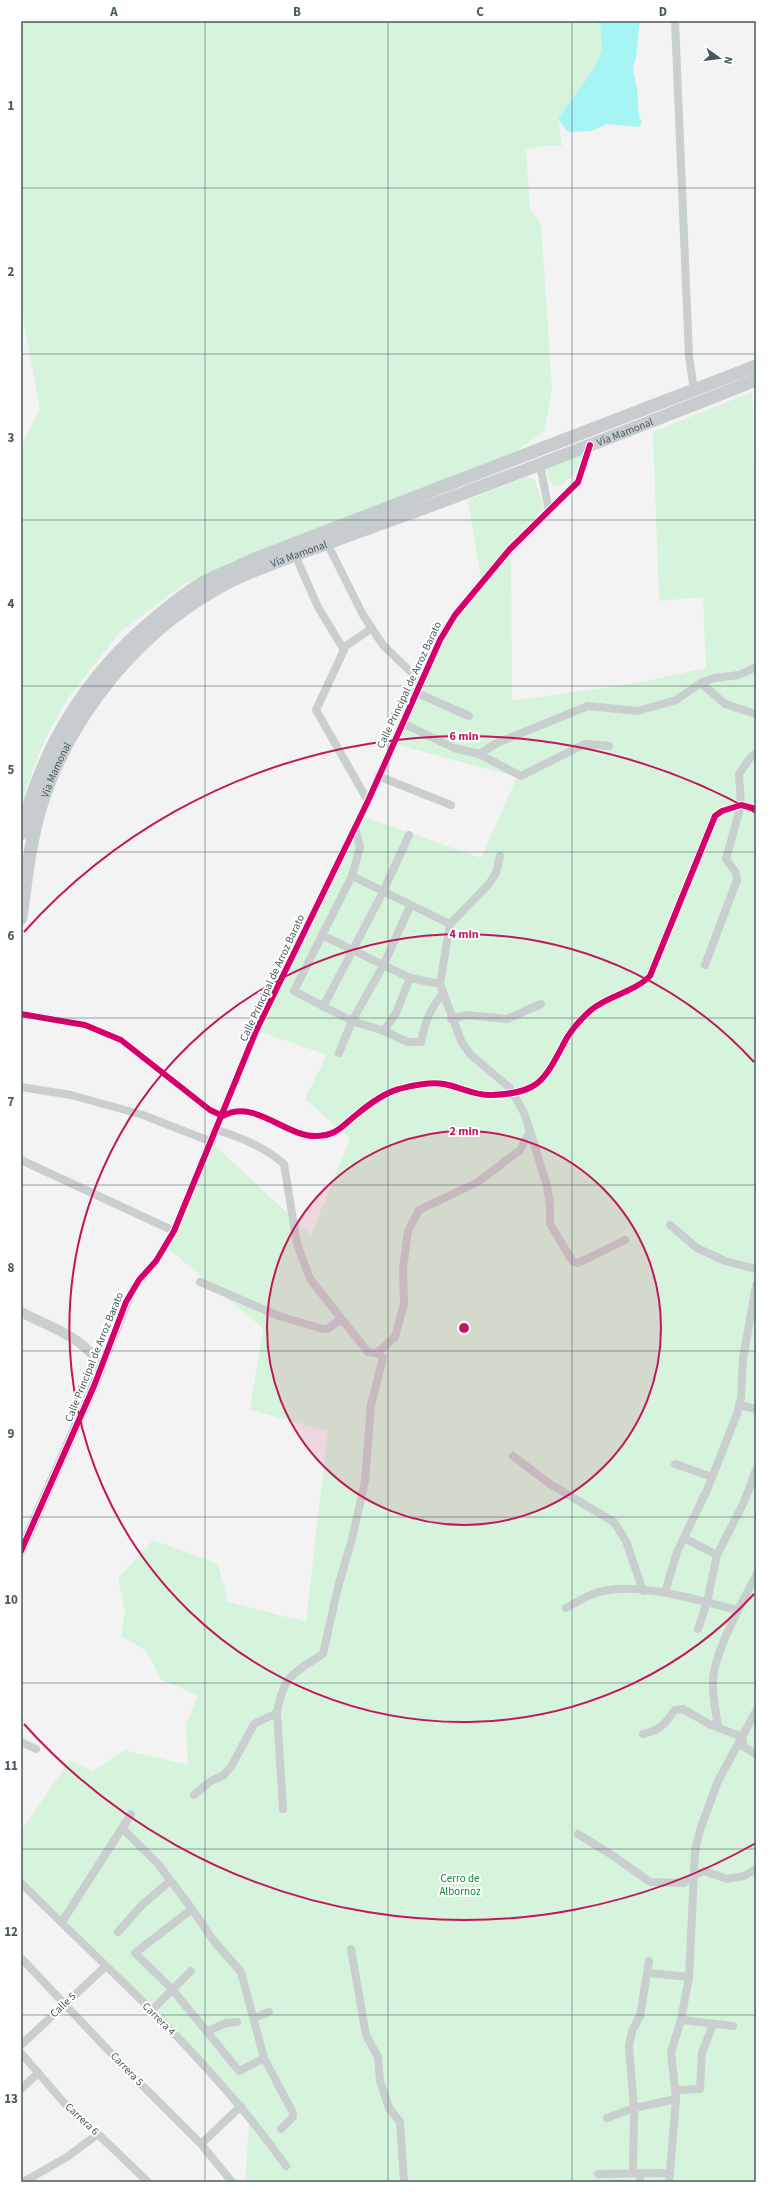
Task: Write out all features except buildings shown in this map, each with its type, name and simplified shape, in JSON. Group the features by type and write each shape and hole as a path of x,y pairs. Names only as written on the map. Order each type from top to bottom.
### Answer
{"main road":[{"name":"Vía Mamonal","path":"21,834 33,790 51,747 80,697 105,666 138,633 165,610 194,589 252,560 756,366"},
{"name":"Vía Mamonal","path":"21,918 32,840 41,807 61,754 90,706 109,681 144,644 199,600 250,572 540,465 756,380"}],"street":[{"path":"674,21 689,356 694,390"},
{"name":"Calle Principal de Arroz Barato","path":"21,1551 101,1369 133,1289 156,1261 174,1231 223,1116 256,1031 368,801 415,692 440,640 455,615 510,549 548,510 569,493 578,482 590,445"},
{"path":"540,465 548,510"},
{"path":"327,543 356,602 383,645 420,681"},
{"path":"295,555 318,607 343,648 343,654 316,710 368,801"},
{"path":"343,648 372,628"},
{"path":"479,754 497,743 588,706 638,711 676,700 701,683 714,678 739,675 756,667"},
{"path":"701,683 726,704 756,714"},
{"path":"415,692 469,716"},
{"path":"402,723 454,748 479,754 521,776 585,744 609,746"},
{"path":"705,966 737,880 736,873 726,859 741,805 739,774 750,758 756,753"},
{"path":"378,776 451,805"},
{"path":"21,1014 85,1025 121,1040 210,1110 223,1116 235,1110 245,1110 299,1132 314,1136 324,1136 344,1128 366,1108 399,1089 412,1086 443,1084 491,1095 513,1092 532,1087 542,1081 557,1058 564,1042 591,1011 602,1002 635,988 650,976 715,816 722,811 741,805 756,809"},
{"path":"355,828 360,847 352,876 294,991 323,1008 352,1021 384,1031 408,1042 421,1042 431,1008 443,993"},
{"path":"323,1008 383,892 409,835"},
{"path":"500,856 496,873 489,884 450,924 440,984 462,1043 471,1055 490,1070 513,1092 524,1113 547,1186 550,1206 550,1224 573,1262 578,1263 625,1240"},
{"path":"352,876 410,906 450,924"},
{"path":"339,1053 352,1021 383,966 410,906"},
{"path":"322,935 410,978 440,984"},
{"path":"384,1031 396,1013 410,978"},
{"path":"452,1019 467,1015 507,1019 541,1004"},
{"path":"21,1087 71,1095 143,1114 212,1142"},
{"path":"217,1130 235,1136 271,1155 284,1164 297,1244 310,1279 368,1352 377,1353 383,1358 372,1405 365,1481 352,1539 338,1587 327,1642 323,1654 296,1670 288,1680 279,1699 277,1713 283,1809"},
{"path":"377,1353 396,1337 404,1304 403,1268 408,1231 419,1210 478,1182 520,1150 530,1131"},
{"path":"21,1160 174,1231"},
{"path":"670,1226 697,1248 725,1261 756,1269"},
{"path":"200,1282 279,1316 323,1329 328,1329 341,1319"},
{"path":"665,1592 677,1552 712,1477 739,1406 743,1359 756,1285"},
{"name":"Calle Principal de Arroz Barato","path":"21,1312 82,1344 92,1352 101,1369"},
{"path":"739,1406 756,1409"},
{"path":"513,1456 550,1484 614,1522 626,1541 643,1590"},
{"path":"675,1464 712,1477"},
{"path":"698,1629 707,1602 717,1555 744,1502 756,1470"},
{"path":"684,1538 717,1555"},
{"path":"718,1727 713,1681 716,1665 738,1610 755,1578"},
{"path":"566,1608 594,1594 615,1590 643,1590 665,1592 738,1610"},
{"path":"643,1734 657,1731 664,1726 675,1710 679,1709 709,1724 742,1737"},
{"path":"669,2182 676,2099 671,2052 681,2020 689,1977 695,1851 700,1830 718,1781 756,1711"},
{"path":"194,1795 211,1781 224,1775 232,1765 254,1724 277,1713"},
{"path":"742,1737 744,1747 756,1754"},
{"path":"21,1742 36,1749"},
{"path":"62,1922 131,1814"},
{"path":"122,1828 158,1864 192,1909 212,1940 241,1972 264,2058 294,2113 293,2117 280,2129"},
{"path":"578,1834 612,1855 650,1882 684,1883 694,1875 707,1871 719,1878 727,1879 744,1876 756,1868"},
{"path":"118,1932 142,1904 170,1881"},
{"name":"Carrera 4","path":"21,1883 151,2011 241,2106 286,2166"},
{"path":"192,1909 135,1953 172,1989 208,2031 239,2071 264,2058"},
{"path":"351,1949 366,2035 378,2057 380,2081 389,2108 400,2122 404,2182"},
{"name":"Carrera 5","path":"21,1958 201,2144 232,2182"},
{"path":"640,2182 637,2173 629,2046 632,2031 640,2016 650,1961"},
{"name":"Calle 5","path":"21,2051 64,2003 106,1966"},
{"path":"151,2011 191,1971"},
{"path":"649,1973 689,1977"},
{"path":"254,2018 269,2012"},
{"path":"681,2020 733,2026"},
{"path":"208,2031 226,2023 237,2022"},
{"path":"676,2090 698,2089 700,2087 702,2054 713,2024"},
{"name":"Carrera 6","path":"21,2051 72,2112 98,2134 148,2182"},
{"path":"21,2088 38,2073"},
{"path":"607,2118 634,2108 676,2099"},
{"path":"201,2144 241,2106"},
{"path":"24,2180 67,2157 98,2134"},
{"path":"598,2174 669,2173"}],"green space":[{"path":"21,21 593,21 601,26 600,33 602,47 601,55 591,73 558,119 562,146 543,146 526,150 530,209 541,224 552,390 544,431 517,451 252,555 183,585 120,632 68,698 44,742 26,788 21,811 21,447 40,409 21,308"},
{"name":"Cerro de Albornoz","path":"752,392 756,544 756,2182 245,2182 250,2115 111,1964 21,1881 21,1831 70,1760 93,1771 125,1750 188,1765 186,1724 198,1696 161,1679 146,1651 121,1636 125,1611 118,1578 153,1540 218,1564 228,1602 306,1622 328,1431 250,1410 263,1328 164,1245 211,1142 311,1235 350,1138 305,1099 327,1055 252,1029 359,815 481,858 517,777 391,743 416,684 438,639 511,550 512,701 638,683 706,668 703,597 659,601 653,432"},
{"path":"585,452 575,473 561,486 554,486 549,479 545,467"},
{"path":"527,477 535,480 544,508 481,579 468,500"}],"water":[{"path":"593,21 640,21 636,57 633,68 637,89 639,116 642,122 639,127 607,124 591,131 572,132 567,131 558,119 590,74 600,55 602,47 600,33 601,26"}],"cycle path":[{"path":"21,1551 94,1386 126,1302 139,1280 156,1261 174,1231 256,1031 368,801 440,640 455,615 510,549 578,482 590,445"},
{"path":"21,1014 85,1025 121,1040 210,1110 223,1116 235,1112 246,1112 258,1115 305,1135 317,1136 334,1132 382,1096 410,1086 439,1083 486,1095 508,1094 520,1091 530,1088 545,1076 569,1034 591,1010 605,1001 643,982 650,976 715,816 722,811 741,805 756,809"}]}
